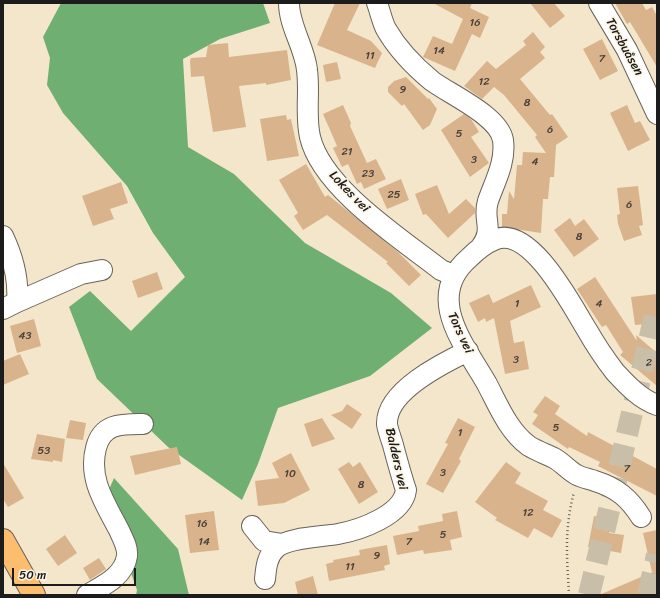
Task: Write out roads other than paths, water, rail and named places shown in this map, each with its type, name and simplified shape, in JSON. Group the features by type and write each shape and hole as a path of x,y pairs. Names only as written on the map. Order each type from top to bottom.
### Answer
{"main road":[{"path":"3,540 34,595"}],"street":[{"name":"Lokes vei","path":"289,3 307,70 307,121 310,139 321,163 342,189 366,212 440,270 453,275"},
{"path":"377,3 386,28 404,54 432,81 479,111 500,131 503,139 504,157 487,204 488,236 481,247"},
{"name":"Torsbuåsen","path":"599,3 628,50 657,114"},
{"path":"3,236 10,251 18,287 10,305"},
{"name":"Tors vei","path":"641,517 632,502 620,492 597,481 578,476 555,459 529,446 513,431 459,336 448,308 448,297 453,275 461,265 481,247 495,239 506,237 514,238 537,255 562,290 615,372 634,392 657,405"},
{"path":"10,305 81,274 102,270"},
{"name":"Balders vei","path":"252,526 264,541 282,544 340,534 388,515 399,506 405,497 406,490 387,425 388,413 396,400 408,388 441,364 468,350"},
{"path":"87,595 117,576 124,567 127,556 126,545 96,485 93,459 97,443 108,428 122,424 143,424"},
{"path":"265,579 266,567 270,555 282,544"}],"tunnel":[{"path":"589,595 657,307"},
{"path":"648,595 657,555"}]}
